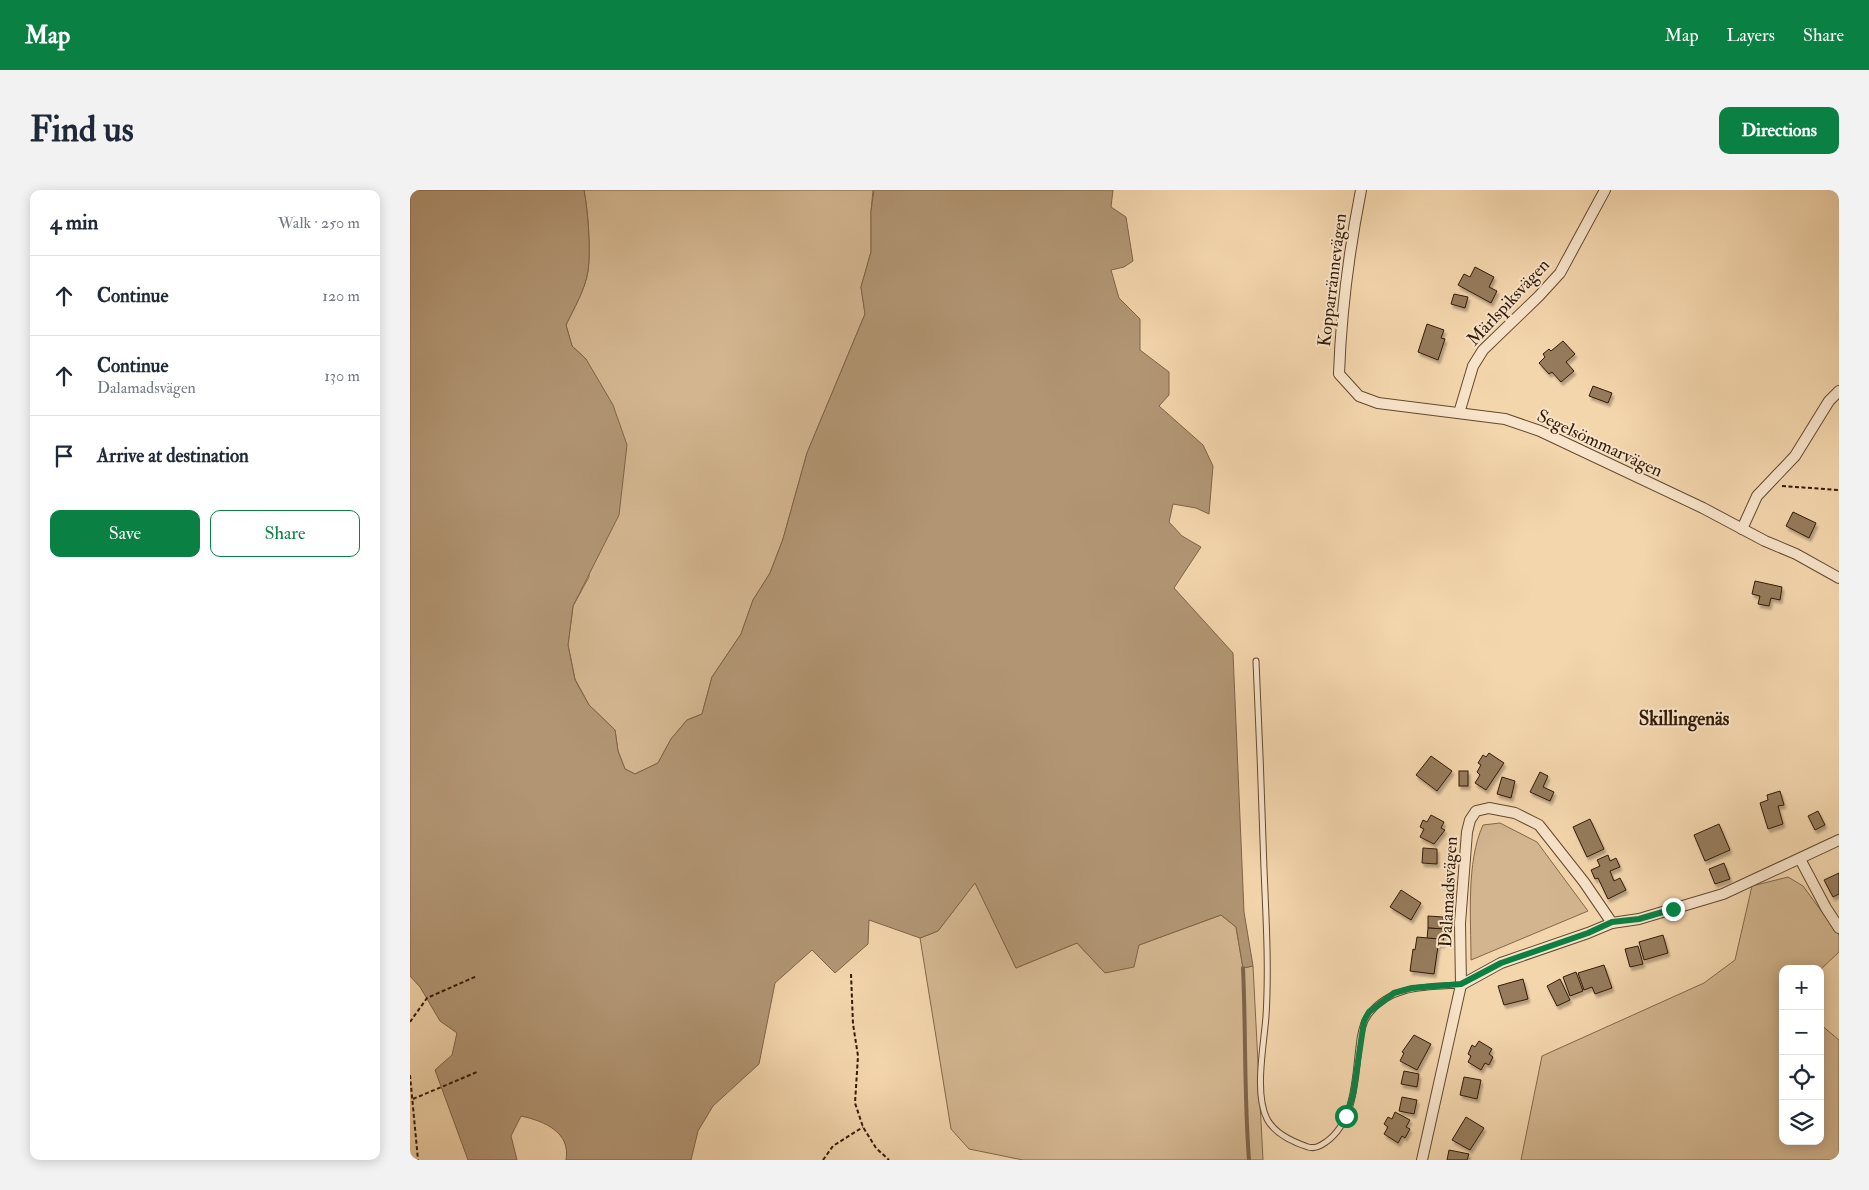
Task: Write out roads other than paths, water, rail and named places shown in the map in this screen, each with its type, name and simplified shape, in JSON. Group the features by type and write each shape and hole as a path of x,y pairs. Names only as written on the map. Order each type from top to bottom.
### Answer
{"street":[{"name":"Kopparrännevägen","path":"1338,374 1341,319 1350,248 1361,190"},
{"name":"Märlspiksvägen","path":"1459,413 1473,366 1483,350 1560,273 1605,190"},
{"name":"Segelsömmarvägen","path":"1338,374 1359,396 1378,403 1505,419 1540,431 1796,554 1839,578"},
{"path":"1742,529 1757,496 1795,456 1829,401 1839,391"},
{"name":"Dalamadsvägen","path":"1422,1160 1461,984 1460,923 1467,832 1470,820 1476,812 1489,808 1515,813 1539,825 1584,882 1612,922"},
{"path":"1461,984 1501,963 1588,933 1612,922 1639,919 1723,894 1839,840"},
{"path":"1800,859 1839,928"}],"lane":[{"path":"1256,661 1268,982 1261,1093 1268,1119 1280,1134 1298,1144 1312,1148 1321,1146 1331,1138 1346,1116 1353,1095 1360,1036 1364,1021 1369,1012 1394,993 1412,988 1461,984"}],"waterway":[{"path":"1243,968 1249,1160"}],"district":[{"name":"Skillingenäs","path":"1684,718"}]}
